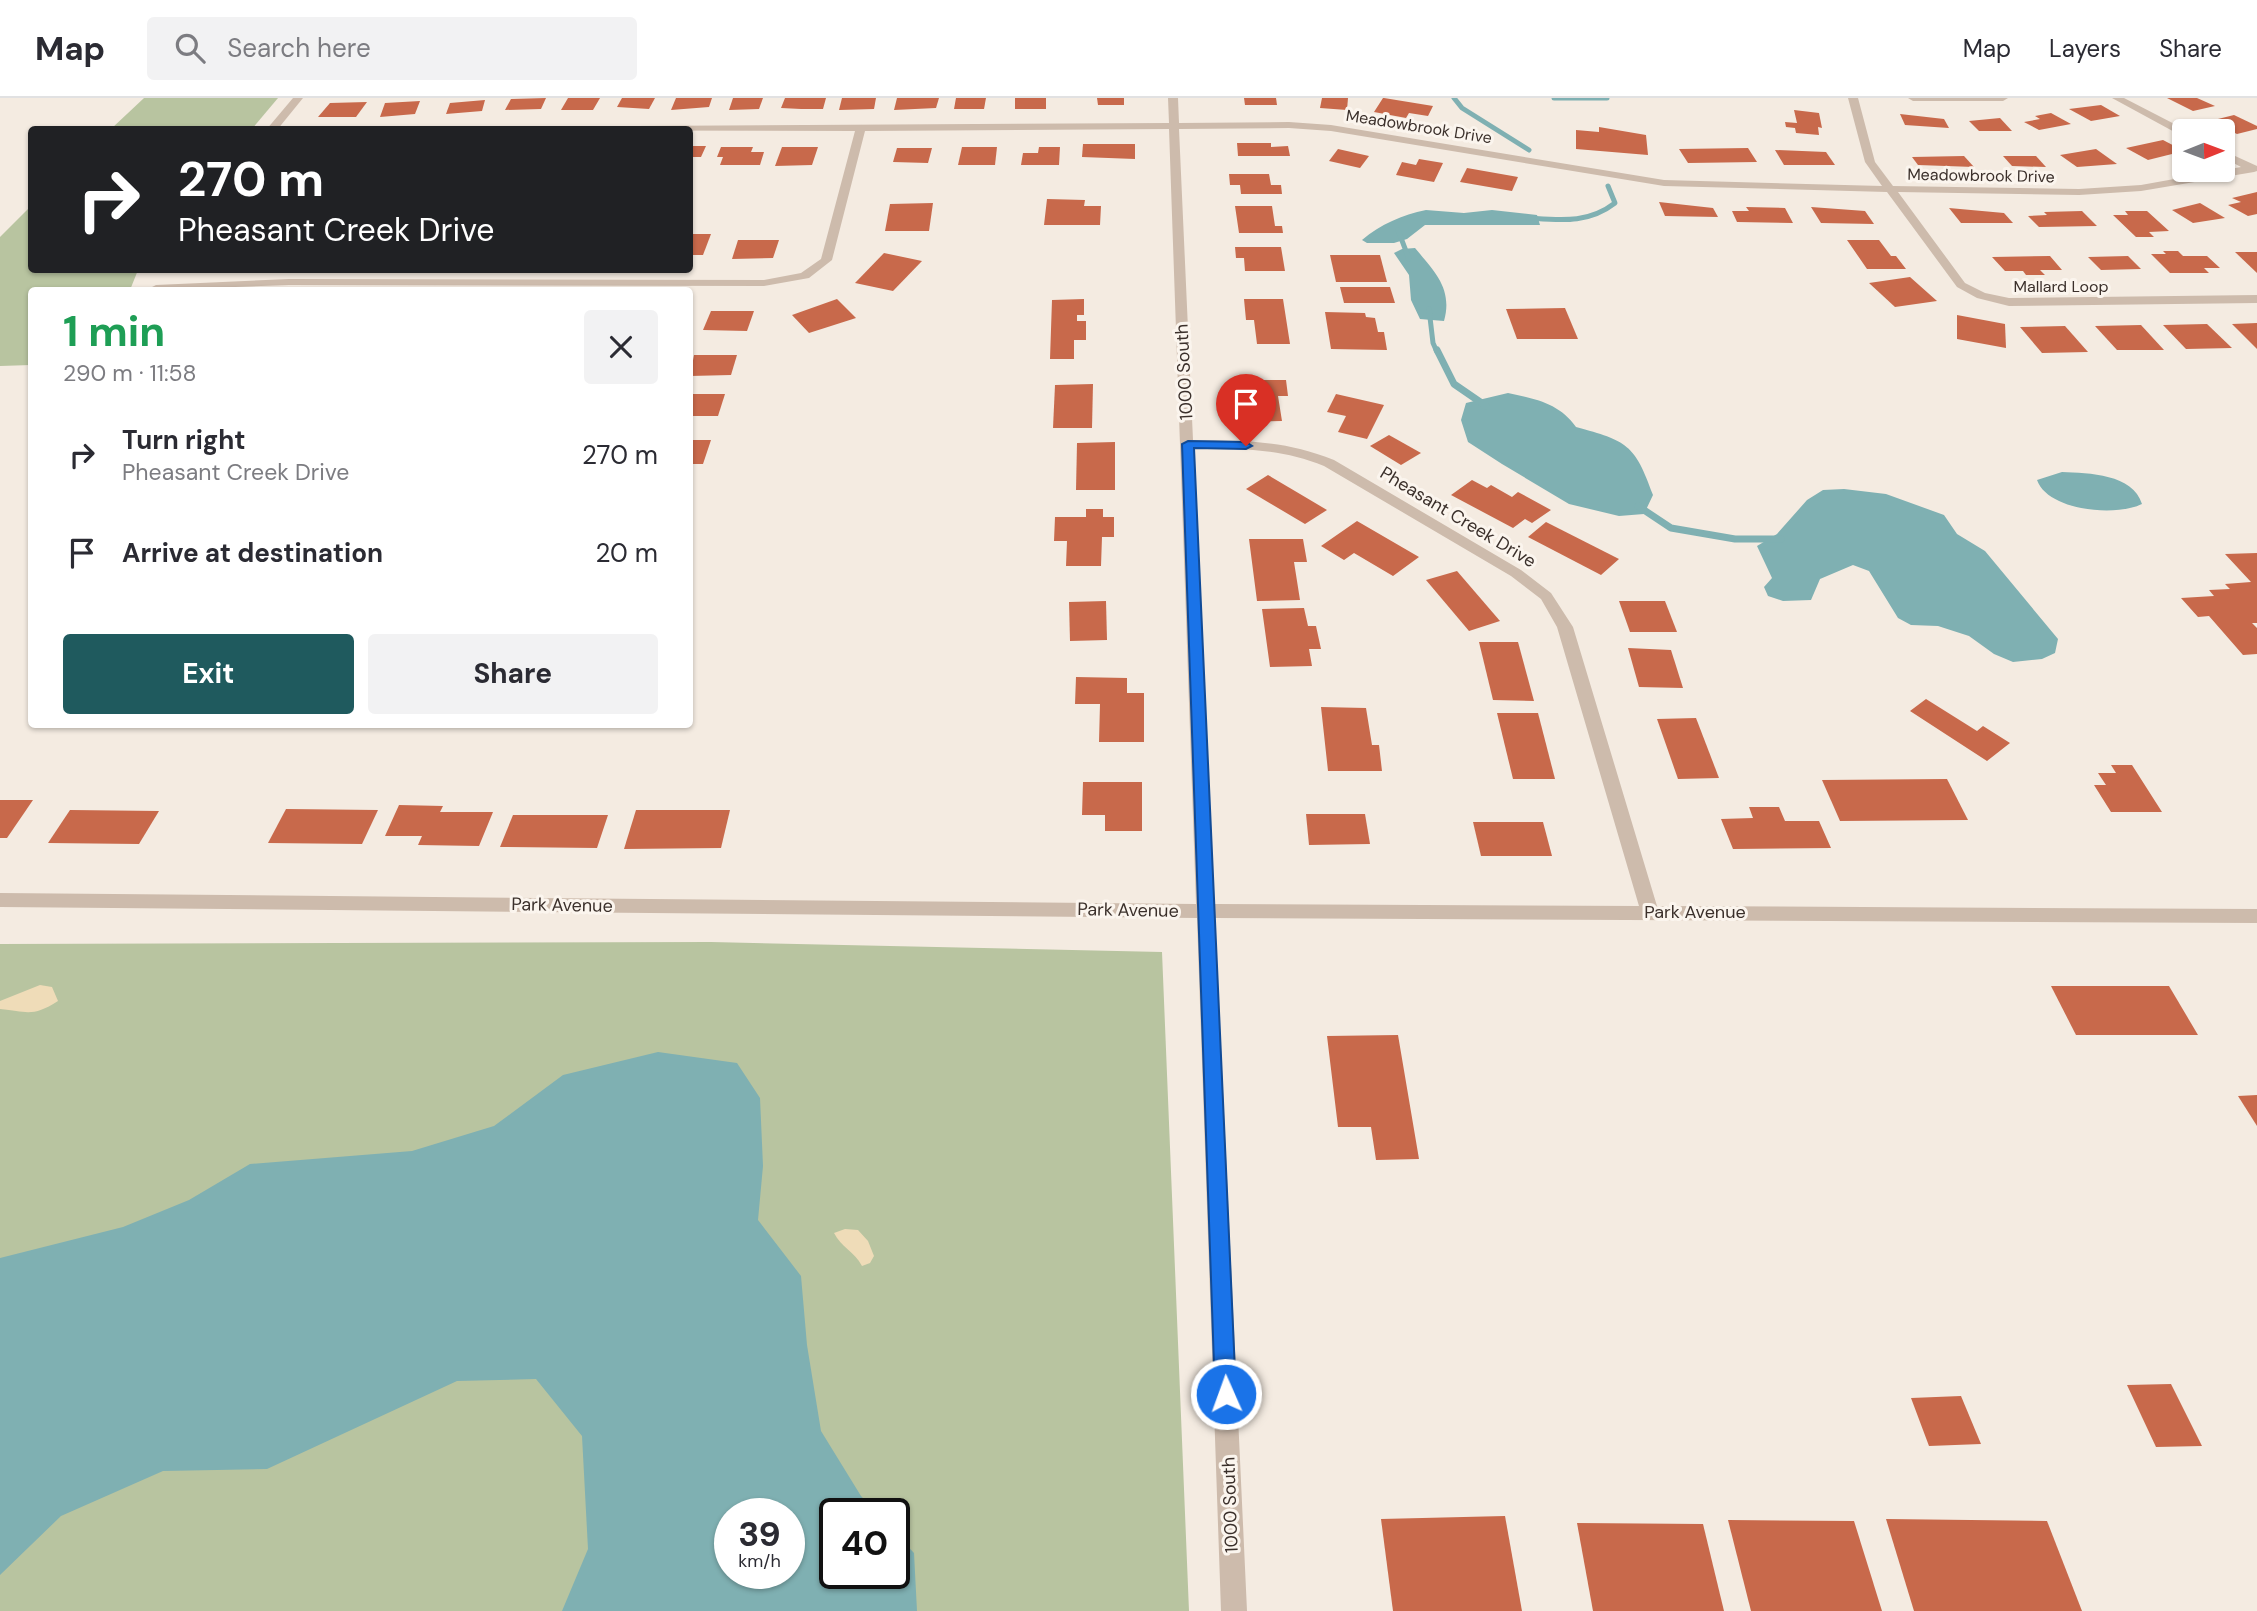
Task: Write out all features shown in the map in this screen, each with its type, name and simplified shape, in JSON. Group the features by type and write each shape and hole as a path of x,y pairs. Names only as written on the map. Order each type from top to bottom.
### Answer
{"street":[{"path":"274,126 298,98"},
{"name":"1000 South","path":"1173,98 1234,1611"},
{"name":"Mallard Loop","path":"1853,98 1870,162 1961,285 1981,296 2009,302 2257,299"},
{"path":"1913,98 2003,98"},
{"path":"2117,98 2172,127"},
{"name":"Meadowbrook Drive","path":"693,128 1289,125 1331,128 1664,183 1710,186 2079,192 2129,189 2254,169"},
{"path":"157,285 289,282 664,287 764,283 805,276 826,260 861,127"},
{"path":"2235,160 2254,169"},
{"name":"Pheasant Creek Drive","path":"1188,444 1269,446 1299,450 1329,463 1516,573 1546,596 1565,627 1650,911"},
{"name":"Park Avenue","path":"0,900 1206,911 1650,911 2257,916"}],"green space":[{"path":"144,98 278,98 255,126 114,126"},
{"path":"28,209 28,273 137,273 131,287 28,287 28,365 0,366 0,237"},
{"path":"711,942 1162,952 1189,1611 0,1611 0,944"}],"sand":[{"path":"40,985 52,987 58,1001 36,1011 0,1009 0,1001"},
{"path":"845,1229 858,1230 868,1241 874,1256 870,1263 862,1266 837,1238 834,1233"}],"water":[{"path":"1426,210 1464,213 1492,210 1537,215 1540,225 1425,225 1407,239 1394,243 1367,243 1362,240 1392,221"},
{"path":"1415,248 1435,273 1444,290 1444,321 1420,319 1411,300 1409,275 1394,253"},
{"path":"1508,393 1546,403 1562,412 1576,427 1607,436 1627,447 1641,465 1653,495 1644,514 1619,516 1569,504 1468,442 1461,420 1466,403"},
{"path":"2062,472 2097,475 2120,481 2130,486 2142,504 2116,510 2068,505 2054,499 2037,480"},
{"path":"1844,489 1886,494 1944,515 1957,534 1985,551 2058,639 2055,653 2042,659 2013,662 1994,654 1969,636 1938,626 1911,625 1898,618 1869,571 1853,565 1820,579 1811,600 1783,601 1768,596 1764,587 1772,578 1757,546 1777,534 1807,500 1823,490"},
{"path":"658,1052 737,1063 760,1098 763,1166 758,1220 801,1276 807,1345 821,1431 863,1498 819,1498 819,1589 910,1589 910,1549 914,1553 917,1611 562,1611 588,1549 582,1436 536,1379 457,1381 267,1469 163,1471 61,1516 0,1575 0,1258 123,1227 189,1200 250,1164 412,1151 494,1126 563,1075"}],"building":[{"path":"546,98 541,109 505,110 511,99"},
{"path":"568,98 600,98 593,110 561,110"},
{"path":"622,98 655,98 649,109 617,107"},
{"path":"676,98 712,98 709,107 671,110"},
{"path":"733,98 763,98 759,109 729,110"},
{"path":"785,98 826,98 823,109 801,109 781,108"},
{"path":"842,98 876,98 874,109 839,110"},
{"path":"897,98 939,98 936,108 894,110"},
{"path":"956,98 986,98 984,109 954,109"},
{"path":"1015,98 1046,98 1046,109 1015,109"},
{"path":"1097,98 1124,98 1124,105 1098,105"},
{"path":"1244,98 1276,98 1277,105 1245,105"},
{"path":"1322,98 1348,98 1347,110 1320,108"},
{"path":"1383,98 1433,106 1428,116 1409,113 1406,118 1374,112"},
{"path":"2167,98 2197,98 2215,106 2193,111"},
{"path":"485,100 482,111 446,114 450,103"},
{"path":"420,101 415,114 380,117 385,103"},
{"path":"367,102 356,117 318,117 330,103"},
{"path":"2101,105 2120,116 2091,121 2069,109"},
{"path":"1794,110 1819,113 1822,128 1818,127 1819,135 1796,133 1795,128 1786,127 1785,122 1797,123"},
{"path":"2051,113 2071,124 2039,130 2024,122 2040,119 2035,116"},
{"path":"1900,114 1944,119 1949,128 1905,125"},
{"path":"2234,115 2257,126 2257,129 2237,134 2235,119 2218,119"},
{"path":"2000,118 2012,131 1979,131 1969,121"},
{"path":"1599,127 1646,135 1648,155 1576,149 1576,130 1599,132"},
{"path":"2163,140 2172,145 2172,154 2148,160 2126,148"},
{"path":"1237,143 1288,146 1290,156 1238,156"},
{"path":"1083,144 1135,144 1135,159 1082,157"},
{"path":"693,146 706,146 701,157 693,157"},
{"path":"721,147 753,147 751,152 764,152 760,165 720,165 723,157 717,157"},
{"path":"782,147 818,147 812,165 775,166"},
{"path":"962,147 997,147 995,165 958,165"},
{"path":"1039,147 1060,147 1059,165 1021,165 1023,153 1038,153"},
{"path":"897,148 932,148 928,163 893,162"},
{"path":"1748,148 1757,162 1688,163 1679,149"},
{"path":"1338,149 1369,156 1360,168 1329,161"},
{"path":"2096,149 2117,164 2077,167 2060,155"},
{"path":"1775,150 1826,152 1835,165 1784,165"},
{"path":"1964,156 1974,167 1918,165 1912,157"},
{"path":"2003,156 2036,156 2046,167 2012,166"},
{"path":"1419,159 1443,163 1434,182 1396,175 1402,162 1416,165"},
{"path":"1467,168 1518,177 1512,191 1460,182"},
{"path":"1229,174 1269,174 1271,185 1281,185 1282,194 1241,194 1240,185 1230,185"},
{"path":"2257,192 2257,214 2248,216 2228,205 2241,202 2232,198"},
{"path":"1047,199 1085,200 1084,206 1101,206 1100,225 1044,225"},
{"path":"1659,202 1713,208 1718,217 1665,216"},
{"path":"933,203 929,231 885,231 890,204"},
{"path":"2200,203 2225,218 2193,223 2172,210"},
{"path":"1235,206 1272,206 1275,226 1282,226 1283,233 1239,233"},
{"path":"1746,207 1785,208 1793,223 1737,222 1732,211 1749,211"},
{"path":"1811,207 1865,211 1874,224 1821,223"},
{"path":"1949,208 2004,213 2013,223 1961,223"},
{"path":"2082,211 2097,226 2039,227 2028,216 2047,215 2044,212"},
{"path":"2125,211 2147,211 2169,231 2149,232 2154,237 2136,237 2113,215 2128,215"},
{"path":"693,234 711,234 703,255 693,255"},
{"path":"738,240 779,240 773,258 732,259"},
{"path":"1847,240 1879,240 1891,256 1896,256 1906,269 1867,269"},
{"path":"1235,247 1281,247 1285,271 1245,271 1244,258 1236,258"},
{"path":"2163,251 2178,251 2183,256 2207,256 2220,268 2204,268 2209,273 2170,273 2151,254 2166,254"},
{"path":"2235,252 2257,252 2257,273"},
{"path":"884,253 922,261 893,291 855,283"},
{"path":"1330,255 1380,255 1387,282 1336,282"},
{"path":"2050,256 2062,270 2040,270 2045,275 2005,271 1992,257"},
{"path":"2128,256 2141,269 2101,270 2088,257"},
{"path":"1910,277 1937,301 1895,307 1869,283"},
{"path":"1340,287 1390,287 1395,303 1344,303"},
{"path":"837,299 856,318 809,333 792,315"},
{"path":"1084,299 1084,315 1077,315 1077,321 1086,321 1086,340 1074,340 1074,359 1050,359 1052,300"},
{"path":"1244,299 1283,299 1290,344 1257,344 1254,320 1246,320"},
{"path":"1565,308 1578,339 1517,339 1506,309"},
{"path":"711,311 754,311 747,331 703,330"},
{"path":"1325,312 1365,313 1366,317 1375,318 1378,332 1384,332 1387,350 1331,349"},
{"path":"1957,315 2005,324 2006,348 1957,339"},
{"path":"2257,323 2257,349 2232,324"},
{"path":"2207,324 2232,348 2186,349 2163,325"},
{"path":"2141,325 2164,350 2117,350 2095,326"},
{"path":"2065,326 2088,352 2042,353 2020,327"},
{"path":"694,355 737,355 731,375 693,376"},
{"path":"1242,380 1286,380 1288,396 1278,396 1282,421 1247,422"},
{"path":"1093,384 1092,428 1053,428 1055,385"},
{"path":"693,394 725,394 718,416 693,416"},
{"path":"1336,394 1384,405 1367,439 1338,432 1346,416 1327,412"},
{"path":"1389,435 1421,453 1401,465 1370,446"},
{"path":"693,440 711,440 703,464 693,464"},
{"path":"1115,442 1115,490 1076,490 1077,443"},
{"path":"1268,475 1327,510 1305,524 1246,489"},
{"path":"1472,480 1487,488 1491,485 1512,497 1518,492 1551,510 1532,523 1525,519 1513,528 1451,495"},
{"path":"1086,509 1103,509 1103,517 1114,517 1114,537 1102,537 1101,566 1066,566 1067,541 1054,541 1055,517 1086,517"},
{"path":"1357,521 1419,557 1393,576 1354,553 1344,560 1321,546"},
{"path":"1546,522 1619,559 1601,575 1528,537"},
{"path":"1249,539 1303,539 1307,562 1294,562 1300,600 1257,601"},
{"path":"2257,553 2257,623 2252,623 2257,628 2257,654 2243,655 2209,616 2198,617 2181,598 2214,596 2209,590 2230,589 2225,584 2251,582 2225,554"},
{"path":"1457,571 1500,621 1469,631 1426,580"},
{"path":"1106,601 1107,640 1070,641 1069,602"},
{"path":"1619,601 1665,601 1677,632 1630,632"},
{"path":"1304,608 1308,626 1316,626 1321,649 1309,649 1312,666 1270,667 1262,609"},
{"path":"1479,642 1518,642 1534,701 1493,700"},
{"path":"1628,648 1671,650 1683,688 1639,687"},
{"path":"1076,677 1127,678 1127,693 1144,693 1144,742 1099,742 1100,704 1075,704"},
{"path":"1926,699 1977,731 1983,726 2010,743 1987,761 1910,711"},
{"path":"1321,707 1366,708 1372,745 1379,745 1382,771 1328,771"},
{"path":"1497,713 1538,713 1555,779 1513,779"},
{"path":"1696,718 1719,778 1678,779 1657,719"},
{"path":"2111,765 2132,765 2162,812 2111,812 2094,785 2106,785 2098,773 2116,773"},
{"path":"1947,779 1968,820 1840,821 1822,780"},
{"path":"1083,782 1142,782 1142,831 1105,831 1105,815 1082,815"},
{"path":"0,800 33,800 7,838 0,838"},
{"path":"399,805 443,806 440,812 493,812 479,846 418,845 422,836 385,836"},
{"path":"1749,807 1779,807 1785,821 1819,821 1831,848 1733,849 1721,819 1753,818"},
{"path":"286,809 378,810 362,844 268,843"},
{"path":"70,810 159,811 139,844 48,843"},
{"path":"636,810 730,810 721,848 624,849"},
{"path":"1306,814 1365,814 1370,844 1309,845"},
{"path":"513,815 608,815 597,848 500,847"},
{"path":"1473,822 1543,822 1552,856 1481,856"},
{"path":"2051,986 2169,986 2198,1035 2076,1035"},
{"path":"1398,1035 1419,1159 1376,1160 1371,1127 1338,1127 1327,1036"},
{"path":"2257,1095 2257,1126 2238,1096"},
{"path":"2171,1384 2202,1446 2156,1447 2127,1385"},
{"path":"1961,1396 1981,1444 1929,1446 1911,1398"},
{"path":"1505,1516 1522,1611 1393,1611 1381,1519"},
{"path":"1886,1519 2047,1521 2082,1611 1914,1611"},
{"path":"1728,1520 1854,1521 1882,1611 1751,1611"},
{"path":"1577,1523 1703,1524 1724,1611 1593,1611"}],"waterway":[{"path":"1454,98 1462,108 1529,150"},
{"path":"1554,98 1607,98"},
{"path":"1528,218 1573,219 1595,214 1615,203 1608,186"},
{"path":"1398,230 1409,259"},
{"path":"1429,309 1433,343 1437,352"},
{"path":"1437,350 1454,384 1486,406"},
{"path":"1638,506 1671,528 1735,539 1781,539"}],"route":[{"path":"1226,1394 1188,444 1246,446"}]}
